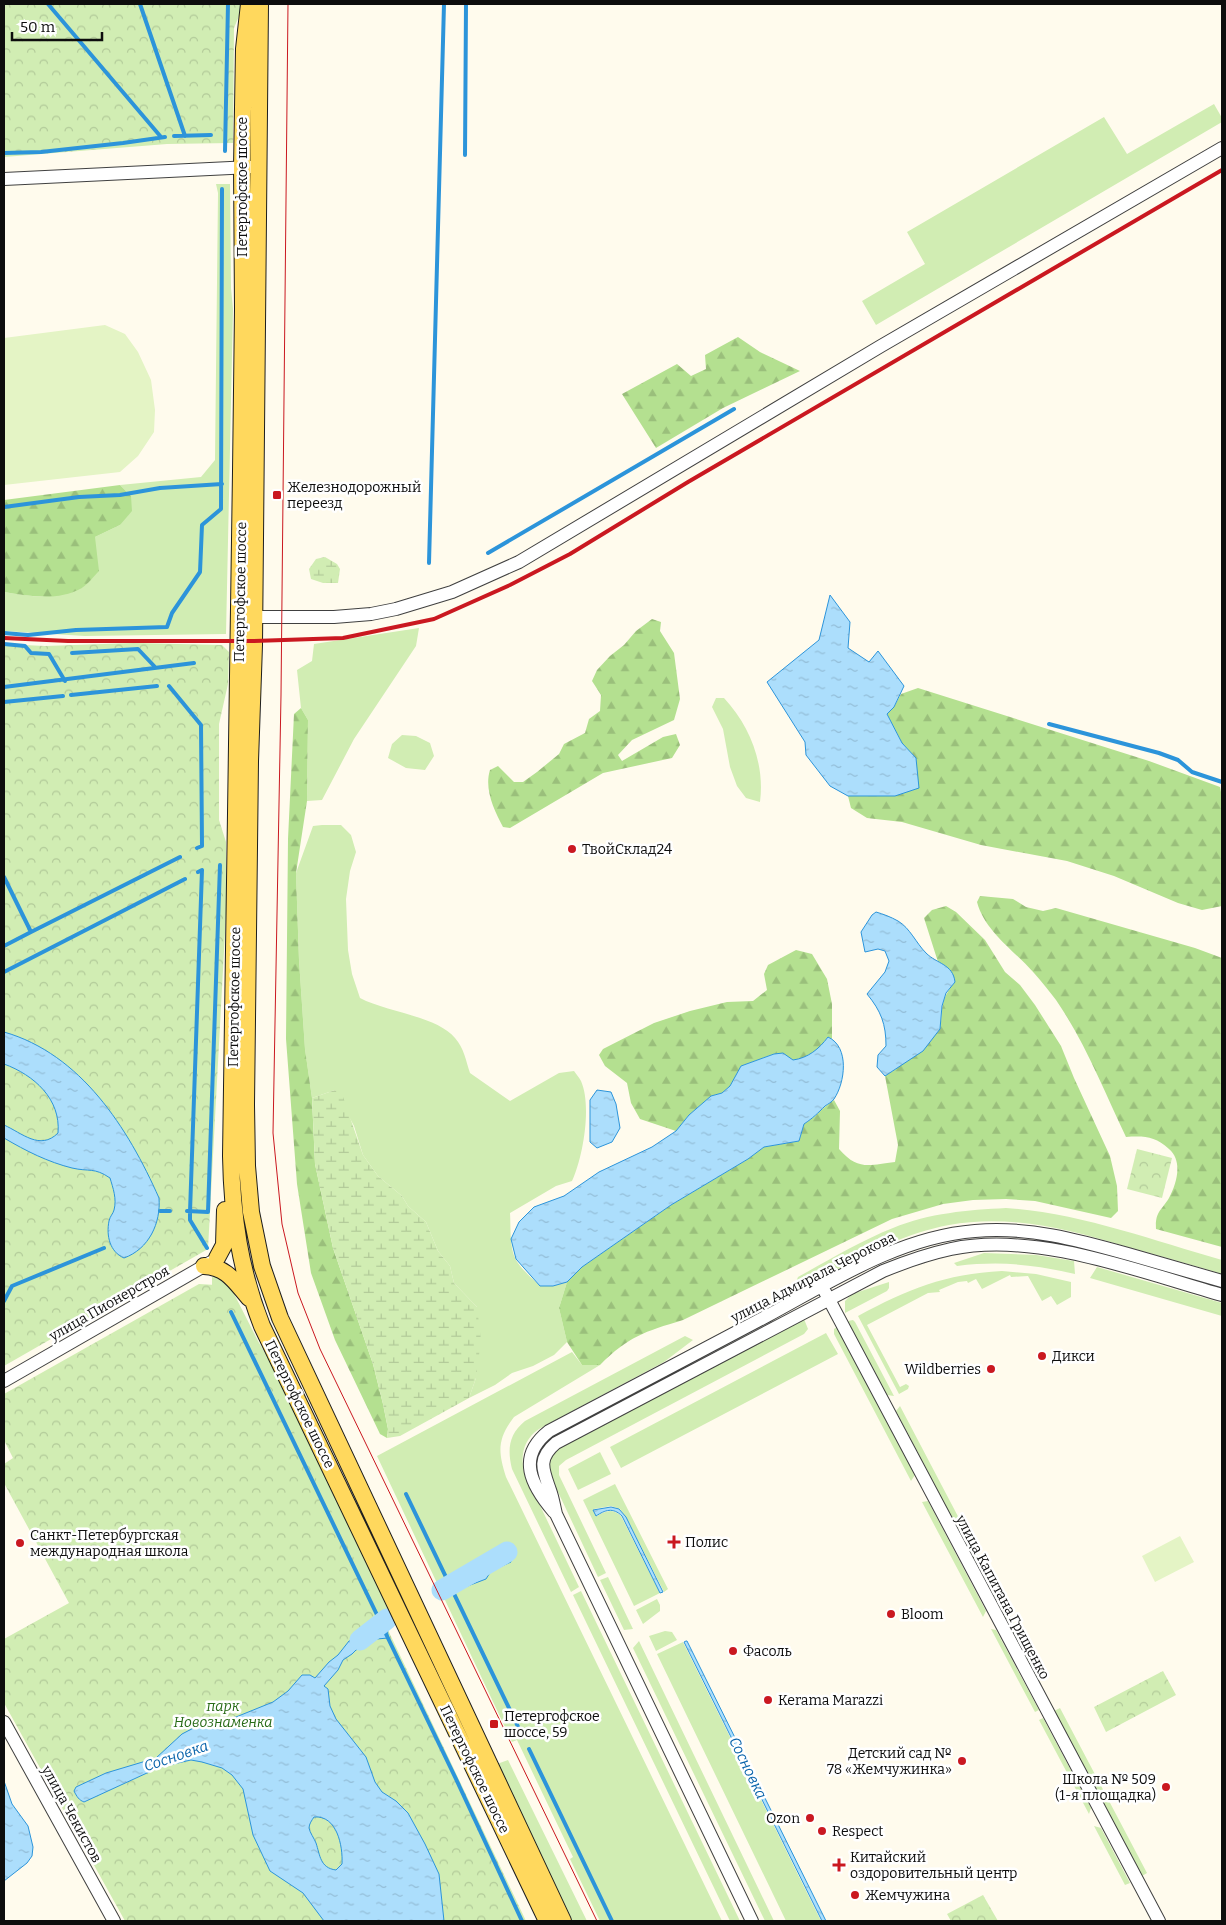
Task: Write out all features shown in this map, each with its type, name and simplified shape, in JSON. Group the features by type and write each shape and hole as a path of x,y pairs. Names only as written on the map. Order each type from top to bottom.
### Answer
{"main road":[{"name":"Петергофское шоссе","path":"249,4 244,49 258,302 231,1156 232,1202 226,1255 252,1302 548,1921"},
{"name":"Петергофское шоссе","path":"250,167 260,4"},
{"name":"Петергофское шоссе","path":"247,617 250,779 246,1086 247,1166 256,1244 280,1318 563,1921"},
{"path":"226,1255 224,1245 226,1173 231,1156"},
{"path":"251,1212 220,1268 227,1273 252,1302"},
{"path":"226,1255 246,1256 265,1276"}],"street":[{"path":"247,617 334,617 371,614 396,609 452,592 519,562 881,346 1222,148"},
{"path":"4,179 250,167"},
{"name":"улица Адмирала Черокова","path":"538,1476 530,1457 532,1448 549,1431 822,1286 877,1258 912,1244 976,1231 1007,1231 1058,1236 1222,1281"},
{"name":"улица Адмирала Черокова","path":"538,1476 548,1449 556,1443 828,1298 883,1271 919,1257 952,1248 977,1245 1007,1245 1056,1250 1086,1256 1222,1295"},
{"name":"улица Пионерстроя","path":"4,1381 226,1255"},
{"name":"улица Капитана Грищенко","path":"822,1286 1159,1921"},
{"path":"538,1476 551,1492 556,1514 752,1921"},
{"name":"улица Чекистов","path":"4,1722 114,1921"}],"green space":[{"path":"4,4 244,4 234,28 233,143 167,144 4,157"},
{"path":"1214,104 1222,118 1222,122 876,325 862,301 925,264 907,232 1104,117 1127,154"},
{"path":"216,184 230,184 233,309 226,634 85,636 4,631 4,592 44,597 83,587 95,537 120,525 131,496 120,485 201,477 215,460 218,193"},
{"path":"105,325 125,334 138,352 151,380 155,410 154,432 138,456 120,472 4,485 4,338"},
{"path":"738,337 760,352 800,371 723,408 656,448 622,394 677,364 691,376 706,369 705,355"},
{"path":"120,485 131,496 132,511 120,525 95,537 99,571 82,588 63,595 43,597 4,592 4,500"},
{"path":"325,557 337,564 340,569 338,583 323,583 311,579 309,569 316,559"},
{"path":"652,619 661,622 660,631 674,653 680,699 674,720 632,740 618,755 622,761 663,737 676,734 680,745 672,758 603,773 510,828 503,827 493,807 489,792 488,777 490,770 498,766 514,782 523,782 559,754 564,744 585,733 589,719 600,711 601,695 592,681 597,670 636,631"},
{"path":"419,628 416,646 354,739 322,800 307,801 308,720 301,708 297,670 312,661 314,644"},
{"path":"133,643 222,645 229,652 228,684 219,724 219,820 226,842 226,914 208,1249 4,1366 4,644 45,646"},
{"path":"918,688 1149,761 1220,787 1222,797 1222,906 1202,910 1178,903 1114,876 1067,861 981,845 902,822 867,818 851,808 848,796 873,796 916,758 902,743 887,714 894,707 901,694"},
{"path":"716,698 724,698 733,709 754,746 760,774 760,802 746,798 737,786 730,767 723,729 712,707"},
{"path":"301,708 308,720 307,801 296,873 299,960 305,1049 312,1098 315,1164 333,1248 373,1364 388,1429 387,1438 380,1434 335,1340 311,1273 297,1184 286,1039 288,839 294,714"},
{"path":"402,735 416,736 430,743 434,756 425,770 406,768 388,758 392,744"},
{"path":"341,825 351,835 356,852 350,871 346,899 348,950 352,974 360,998 424,1019 447,1031 461,1046 470,1073 510,1101 559,1073 574,1071 581,1081 584,1091 586,1104 585,1131 580,1159 572,1181 556,1186 510,1213 512,1249 521,1267 540,1286 553,1286 567,1282 559,1308 567,1342 554,1355 533,1366 512,1373 495,1385 469,1398 476,1378 477,1307 454,1283 450,1266 438,1251 426,1222 408,1206 402,1196 378,1176 363,1155 354,1126 335,1090 312,1098 305,1049 296,873 313,826"},
{"path":"980,896 1013,899 1026,907 1043,911 1056,908 1195,948 1222,958 1222,1247 1156,1229 1159,1212 1169,1198 1176,1179 1177,1166 1173,1154 1154,1139 1126,1137 1094,1067 1066,1016 1037,976 1001,941 987,923 977,902"},
{"path":"946,906 956,912 985,940 1005,972 1020,985 1035,1005 1061,1046 1110,1156 1117,1186 1118,1211 1111,1218 1035,1201 1006,1199 973,1200 943,1204 892,1219 683,1320 638,1336 620,1347 600,1365 582,1365 567,1342 559,1308 567,1282 582,1267 671,1205 748,1159 764,1147 799,1141 804,1124 834,1100 840,1111 839,1149 858,1164 871,1165 895,1162 898,1145 885,1076 896,1069 941,1022 944,1001 955,982 946,966 938,962 924,918 932,910"},
{"path":"796,950 812,954 827,979 832,1004 832,1039 828,1037 817,1050 802,1059 793,1060 774,1054 741,1066 730,1086 722,1093 711,1096 689,1115 676,1131 640,1119 631,1103 627,1083 605,1066 599,1055 603,1049 654,1023 690,1011 727,1002 753,1001 767,990 764,974 768,965"},
{"path":"335,1090 343,1097 363,1155 378,1176 402,1196 408,1206 426,1222 438,1251 450,1266 454,1283 477,1307 481,1340 476,1378 469,1398 400,1436 387,1438 388,1429 373,1364 333,1248 315,1164 312,1098"},
{"path":"1137,1149 1172,1158 1162,1198 1127,1189"},
{"path":"1006,1208 1061,1215 1088,1221 1222,1260 1222,1274 1081,1234 1038,1225 994,1221 949,1225 929,1230 891,1243 800,1290 796,1282 798,1277 845,1251 881,1233 907,1223 949,1213"},
{"path":"984,1253 1036,1255 1074,1261 1075,1274 1016,1264 957,1266 954,1263"},
{"path":"1097,1267 1222,1303 1222,1316 1090,1278"},
{"path":"1002,1271 1036,1274 1071,1282 1071,1297 1057,1305 1051,1296 1042,1301 1028,1276 1011,1277 1010,1275 982,1289 976,1279 968,1283 967,1281 958,1282 939,1290 940,1292 928,1293 867,1325 900,1387 906,1384 909,1386 908,1389 899,1394 858,1316 894,1298 945,1279"},
{"path":"218,1274 228,1282 258,1341 285,1388 395,1617 383,1623 212,1304 212,1277"},
{"path":"889,1282 887,1291 845,1313 845,1301 852,1294"},
{"name":"парк Новознаменка","path":"199,1284 216,1285 224,1291 241,1320 526,1921 125,1921 4,1703 4,1639 69,1603 4,1483 4,1464 13,1458 4,1440 4,1394"},
{"path":"804,1319 808,1329 804,1334 566,1460 559,1466 559,1475 606,1573 598,1577 551,1477 550,1464 554,1454 560,1448"},
{"path":"853,1320 894,1396 887,1395 848,1321"},
{"path":"837,1327 915,1475 911,1481 834,1334 834,1329"},
{"path":"826,1333 838,1354 621,1468 610,1447"},
{"path":"685,1336 693,1340 664,1362 539,1429 524,1448 524,1472 579,1587 571,1592 512,1469 510,1448 513,1437 525,1421"},
{"path":"572,1352 582,1365 600,1365 514,1417 504,1432 502,1439 501,1460 503,1468 722,1921 600,1921 570,1859 573,1857 517,1740 512,1742 377,1456"},
{"path":"900,1406 983,1564 976,1563 896,1411"},
{"path":"600,1452 611,1474 578,1490 568,1469"},
{"path":"615,1484 668,1589 664,1592 620,1509 611,1506 594,1509 597,1516 609,1511 618,1513 621,1516 660,1593 634,1606 583,1500"},
{"path":"928,1501 986,1611 983,1617 922,1502"},
{"path":"1180,1536 1194,1562 1155,1582 1142,1556"},
{"path":"988,1574 1044,1678 1038,1680 985,1579"},
{"path":"608,1577 633,1629 624,1630 600,1580"},
{"path":"581,1591 740,1921 730,1921 573,1595"},
{"path":"657,1599 660,1611 643,1624 636,1610"},
{"path":"991,1629 996,1630 1039,1710 1035,1712"},
{"path":"665,1631 672,1632 677,1640 656,1651 649,1636"},
{"path":"639,1641 774,1921 765,1921 633,1648"},
{"path":"683,1642 821,1921 786,1921 657,1654"},
{"path":"1163,1671 1176,1695 1106,1732 1094,1707"},
{"path":"1060,1708 1147,1873 1142,1876 1054,1711"},
{"path":"1043,1718 1091,1808 1089,1814 1039,1720"},
{"path":"508,1760 587,1921 572,1921 497,1764"},
{"path":"1094,1826 1101,1828 1130,1883 1125,1885"},
{"path":"983,1895 998,1921 951,1921 947,1914"}],"water":[{"path":"830,595 850,622 848,648 869,662 878,651 904,686 894,707 887,714 902,743 916,758 919,788 895,796 848,796 830,786 806,755 805,742 767,682 819,640"},
{"path":"876,912 893,918 902,924 930,957 951,971 955,982 946,993 942,1006 940,1029 923,1051 885,1076 877,1067 878,1055 886,1046 884,1024 876,1006 867,994 885,972 889,961 885,951 878,949 865,952 861,932"},
{"path":"4,1032 31,1043 56,1057 79,1076 99,1097 133,1146 159,1198 159,1207 158,1217 152,1234 147,1242 133,1254 124,1258 115,1252 110,1243 108,1227 115,1202 110,1178 95,1171 54,1163 4,1138 4,1125 31,1139 44,1140 51,1138 58,1133 58,1121 55,1109 43,1090 26,1075 4,1064"},
{"path":"828,1037 840,1049 843,1066 841,1084 833,1100 804,1124 799,1141 764,1147 748,1159 671,1205 582,1267 567,1282 553,1286 540,1286 516,1259 511,1239 519,1222 534,1207 564,1196 599,1172 652,1147 676,1131 689,1115 711,1096 722,1093 730,1086 741,1066 774,1054 783,1053 793,1060 804,1057 817,1049"},
{"path":"597,1090 611,1092 616,1104 620,1128 612,1142 597,1148 590,1142 590,1100"},
{"path":"611,1507 619,1509 626,1517 663,1592 660,1593 622,1516 615,1511 609,1510 596,1516 593,1510"},
{"path":"508,1553 511,1562 491,1571 486,1579 453,1593 449,1585 474,1572 480,1571 482,1567 486,1569 502,1560 506,1561 508,1559 506,1554"},
{"path":"378,1617 383,1623 387,1619 388,1638 377,1639 356,1650 343,1660 338,1670 324,1686 328,1689 330,1706 336,1719 366,1757 375,1782 382,1792 396,1801 408,1813 425,1844 439,1874 444,1921 324,1921 303,1893 270,1871 253,1835 243,1789 232,1775 222,1768 191,1760 160,1767 84,1802 75,1793 76,1787 106,1773 156,1758 182,1734 203,1723 236,1717 273,1702 288,1691 302,1675 310,1675 315,1678 349,1641 369,1631","holes":["314,1817 322,1818 333,1826 340,1841 342,1864 336,1870 324,1864 309,1828"]},
{"path":"687,1641 826,1921 822,1921 684,1642"},
{"path":"4,1781 12,1804 28,1826 33,1847 32,1856 27,1863 4,1881"}],"waterway":[{"path":"48,4 161,137"},
{"path":"140,4 185,136"},
{"path":"225,151 228,4"},
{"path":"429,563 444,4"},
{"path":"465,155 466,4"},
{"path":"174,136 211,135"},
{"path":"4,153 41,152 165,137"},
{"path":"4,633 28,635 76,630 167,627 172,613 200,572 202,525 221,509 222,189"},
{"path":"488,553 734,409"},
{"path":"4,507 79,497 120,495 160,488 222,484"},
{"path":"4,644 25,646 31,653 49,654 65,681"},
{"path":"72,653 138,649 155,667"},
{"path":"4,687 194,663"},
{"path":"71,695 157,686"},
{"path":"169,686 201,725 202,846 197,848"},
{"path":"4,702 63,696"},
{"path":"1049,724 1159,753 1178,760 1192,772 1222,782"},
{"path":"4,877 31,932 180,857"},
{"path":"187,1211 208,1212 220,865"},
{"path":"198,872 202,870 190,1220 207,1248"},
{"path":"4,972 185,879"},
{"path":"4,946 31,932"},
{"path":"160,1211 170,1211"},
{"path":"4,1301 12,1286 104,1248"},
{"path":"231,1312 380,1621"},
{"path":"406,1494 522,1735"},
{"name":"Сосновка","path":"442,1590 507,1552"},
{"name":"Сосновка","path":"360,1640 387,1619"},
{"path":"386,1634 522,1921"},
{"path":"529,1749 612,1921"}],"tram line":[{"path":"288,4 281,695 273,1133 282,1224 298,1293 320,1349 597,1921"}],"railway":[{"path":"4,638 68,641 254,641 343,638 434,619 510,585 570,554 688,482 1222,170"}],"place":[{"name":"Железнодорожный переезд","path":"277,495"},
{"name":"ТвойСклад24","path":"572,849"},
{"name":"Дикси","path":"1042,1356"},
{"name":"Wildberries","path":"991,1369"},
{"name":"Полис","path":"674,1542"},
{"name":"Санкт-Петербургская международная школа","path":"20,1543"},
{"name":"Bloom","path":"891,1614"},
{"name":"Фасоль","path":"733,1651"},
{"name":"Kerama Marazzi","path":"768,1700"},
{"name":"Петергофское шоссе, 59","path":"494,1724"},
{"name":"Детский сад № 78 «Жемчужинка»","path":"962,1761"},
{"name":"Школа № 509 (1-я площадка)","path":"1166,1787"},
{"name":"Ozon","path":"810,1818"},
{"name":"Respect","path":"822,1831"},
{"name":"Китайский оздоровительный центр","path":"839,1865"},
{"name":"Жемчужина","path":"855,1895"}]}
